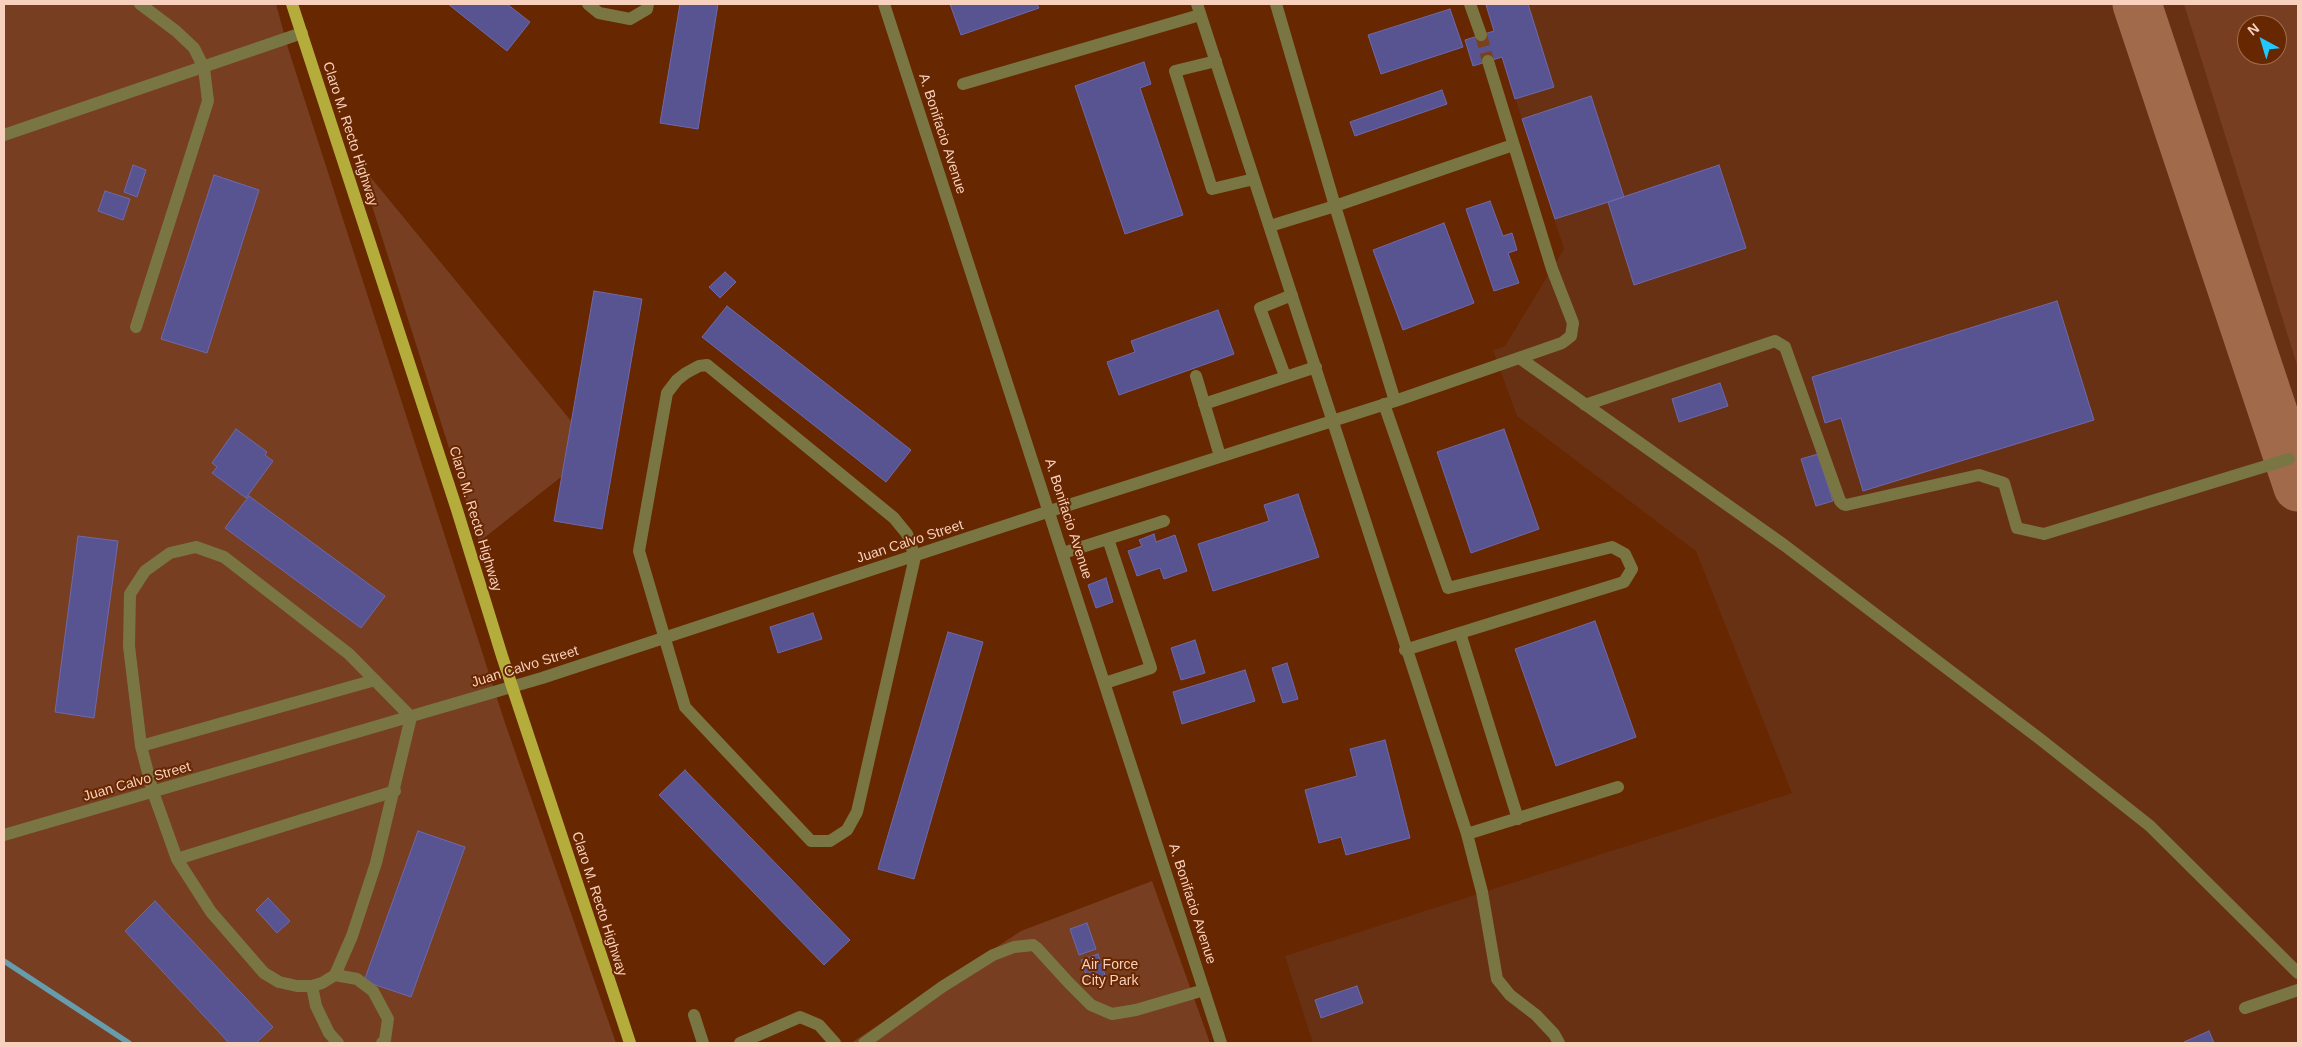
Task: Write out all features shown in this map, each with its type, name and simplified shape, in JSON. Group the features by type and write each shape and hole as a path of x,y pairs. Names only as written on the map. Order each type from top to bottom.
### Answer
{"main road":[{"name":"Claro M. Recto Highway","path":"292,4 512,687 630,1043"}],"street":[{"path":"136,326 208,101 204,68 194,48 176,31 140,4"},
{"path":"588,4 599,13 630,19 647,8 648,4"},
{"name":"A. Bonifacio Avenue","path":"884,4 1221,1043"},
{"path":"1276,4 1390,403 1448,588 1612,547 1625,554 1632,569 1624,582 1405,650"},
{"path":"1470,4 1481,35"},
{"path":"963,84 1199,9 1316,367 1405,650 1467,834 1482,892 1497,980 1510,996 1536,1015 1554,1034 1559,1043"},
{"path":"4,135 302,33"},
{"path":"1216,60 1175,71 1212,189 1254,179"},
{"name":"Juan Calvo Street","path":"5,832 153,792 512,687 1220,456 1390,403 1498,365 1521,359 1562,343 1571,336 1573,323 1552,269 1488,61"},
{"path":"1270,226 1335,206 1513,145"},
{"path":"1285,376 1260,308 1292,295"},
{"path":"1585,405 1775,342 1785,347 1840,501 1843,504 1846,505 1979,474 2004,483 2017,528 2044,534 2289,458"},
{"path":"1521,359 1784,545 2055,750 2150,826 2298,973"},
{"path":"707,365 894,518 907,534 915,557 857,812 847,830 830,841 811,840 685,707 639,551 667,393 676,380 699,366 707,365"},
{"path":"1204,404 1316,367"},
{"path":"1196,376 1220,456"},
{"path":"1063,553 1164,521"},
{"path":"1105,683 1151,668 1108,539"},
{"path":"196,547 224,557 349,654 412,717 376,863 352,936 335,974 322,983 312,986 297,986 279,982 264,973 211,912 177,859 153,792 141,746 130,646 130,594 144,571 170,553 196,547"},
{"path":"1460,633 1518,818"},
{"path":"141,746 375,680"},
{"path":"1467,834 1618,787"},
{"path":"177,859 395,791"},
{"path":"864,1043 942,987 993,955 1014,947 1033,945 1091,1005 1112,1014 1136,1010 1204,990"},
{"path":"335,974 357,979 373,991 388,1019 385,1040 382,1043"},
{"path":"312,986 316,1006 329,1033 338,1043"},
{"path":"2245,1008 2298,990"},
{"path":"694,1015 703,1043"},
{"path":"740,1043 800,1017 819,1025 835,1043"}],"shaded area":[{"path":"1490,4 2298,4 2298,1043 1313,1043 1285,956 1792,793 1696,551 1517,416 1493,350 1505,346 1564,249 1502,57 1473,66 1465,40 1494,31 1486,5"}],"green space":[{"path":"4,4 276,4 288,48 504,720 616,1043 4,1043"},
{"path":"2184,4 2298,4 2298,368"},
{"path":"358,162 595,450 479,542"},
{"name":"Air Force City Park","path":"1152,881 1210,1043 851,1043 1021,931"}],"building":[{"path":"448,4 507,4 530,22 507,51"},
{"path":"680,4 718,4 698,129 660,123"},
{"path":"950,4 1037,4 1039,8 961,35"},
{"path":"1528,4 1554,87 1515,99 1502,57 1473,66 1465,40 1494,31 1486,5"},
{"path":"1450,9 1463,47 1381,74 1368,35"},
{"path":"1144,62 1151,84 1140,88 1183,215 1125,234 1075,86"},
{"path":"1442,90 1447,104 1355,136 1350,122"},
{"path":"1591,96 1624,197 1555,219 1522,119"},
{"path":"133,165 146,170 137,197 124,192"},
{"path":"1719,165 1746,248 1634,285 1608,202"},
{"path":"214,175 259,190 207,353 161,339"},
{"path":"105,191 130,199 123,220 98,211"},
{"path":"1490,201 1503,236 1512,233 1517,250 1508,253 1519,283 1494,291 1466,209"},
{"path":"1444,223 1474,303 1403,330 1373,250"},
{"path":"725,272 736,282 720,298 709,287"},
{"path":"594,291 642,299 602,529 554,521"},
{"path":"2057,301 2094,420 1863,491 1841,418 1825,423 1812,377"},
{"path":"727,306 911,450 886,482 702,337"},
{"path":"1218,310 1234,354 1119,395 1107,362 1135,352 1131,341"},
{"path":"1720,383 1728,406 1679,422 1672,399"},
{"path":"236,429 267,452 265,455 273,461 246,498 212,473 217,467 212,463"},
{"path":"1504,429 1539,529 1471,553 1437,452"},
{"path":"1818,454 1833,501 1816,506 1801,459"},
{"path":"1298,494 1319,557 1213,591 1198,544 1269,521 1264,505"},
{"path":"249,496 385,596 361,628 225,528"},
{"path":"1154,534 1156,542 1175,535 1187,571 1164,579 1160,568 1137,576 1128,551 1142,546 1139,540"},
{"path":"78,536 118,541 94,718 55,712"},
{"path":"1106,578 1113,602 1096,608 1088,585"},
{"path":"813,613 822,639 778,653 770,627"},
{"path":"1595,621 1636,737 1556,766 1515,649"},
{"path":"948,632 983,642 914,879 878,869"},
{"path":"1195,640 1205,673 1181,680 1171,648"},
{"path":"1287,663 1298,699 1283,703 1272,668"},
{"path":"1245,670 1255,701 1182,724 1173,692"},
{"path":"1385,740 1410,838 1346,855 1341,837 1319,843 1305,790 1357,776 1350,749"},
{"path":"685,770 850,940 824,965 659,795"},
{"path":"418,831 465,847 411,997 364,981"},
{"path":"268,898 290,921 277,933 256,910"},
{"path":"155,901 273,1027 256,1043 229,1043 125,931"},
{"path":"1087,923 1096,949 1079,955 1070,929"},
{"path":"1098,954 1105,975 1088,980 1081,960"},
{"path":"1357,986 1363,1003 1321,1018 1315,1000"},
{"path":"2209,1031 2214,1043 2184,1042"}],"waterway":[{"path":"4,961 129,1043"}],"taxiway":[{"path":"2137,4 2298,487"}],"tunnel":[{"path":"1481,35 1488,61"}]}
